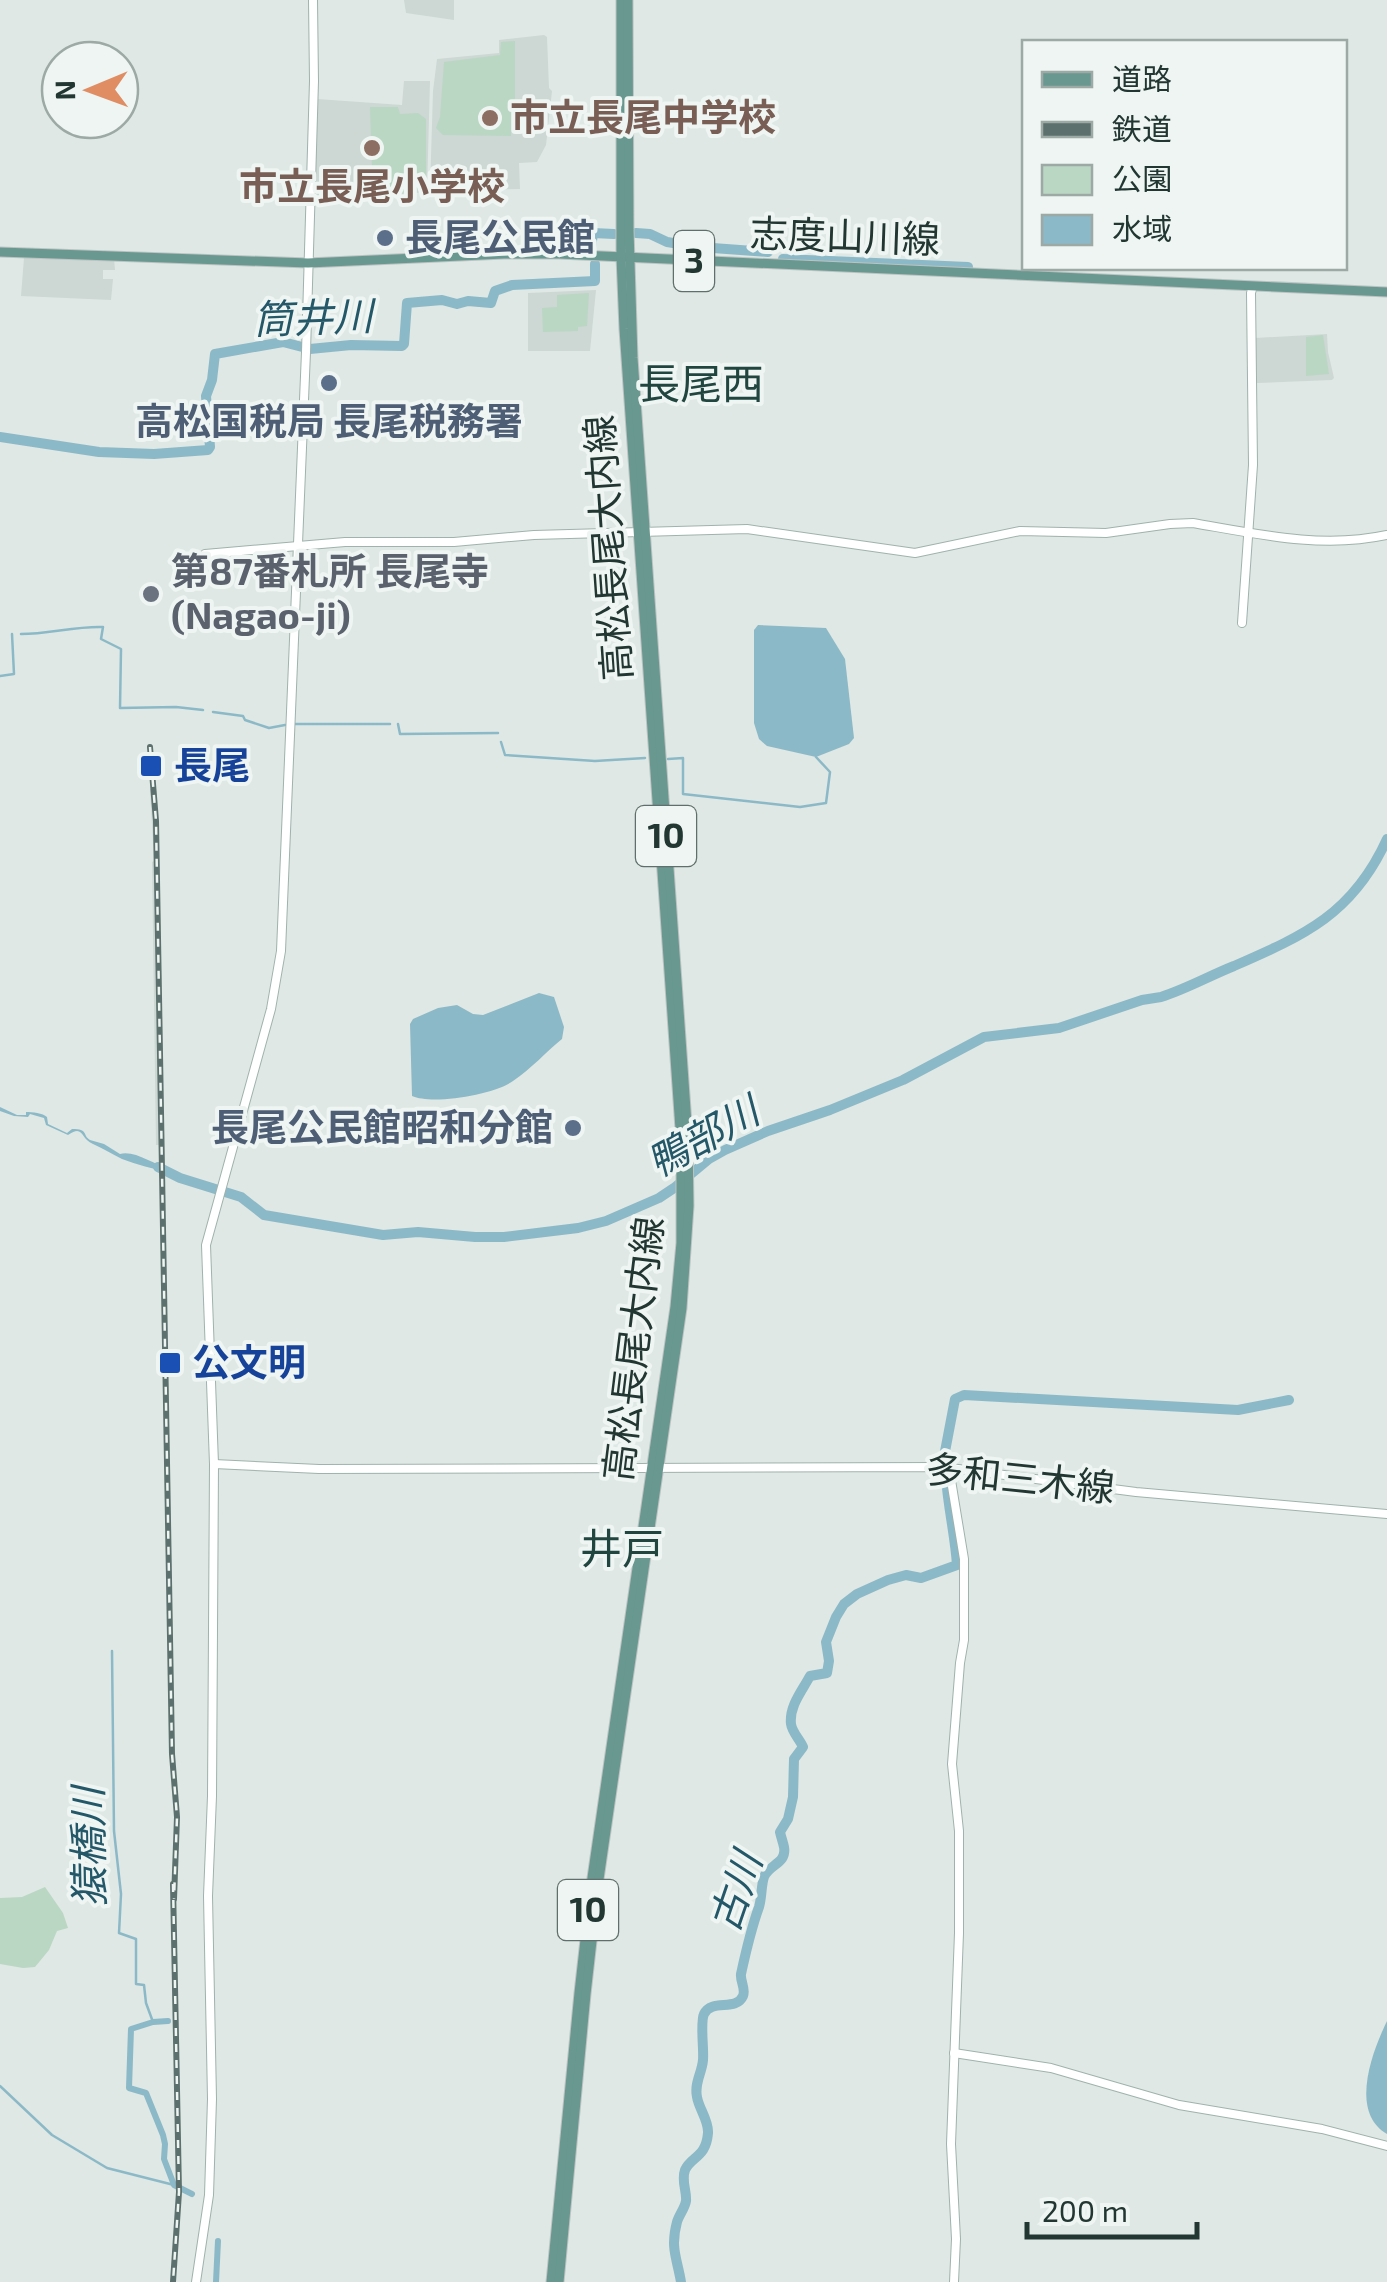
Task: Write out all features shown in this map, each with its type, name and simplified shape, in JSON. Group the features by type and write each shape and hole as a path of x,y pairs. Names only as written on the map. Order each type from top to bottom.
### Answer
{"main road":[{"name":"高松長尾大内線","path":"555,2282 588,1978 656,1466 686,1199 626,258 624,0"},
{"name":"志度山川線","path":"0,252 308,263 504,254 1387,292"},
{"name":"高松長尾大内線","path":"555,2282 592,1878 656,1466"}],"street":[{"path":"196,2282 211,2172 208,1896 214,1464 206,1245 271,1010 280,964 306,348 313,0"},
{"path":"1242,623 1254,465 1250,293 1253,286"},
{"path":"205,554 345,542 454,542 747,528 916,554 1033,530 1106,533 1180,523 1287,539 1341,541 1387,535"},
{"name":"多和三木線","path":"214,1464 319,1469 949,1468 1136,1492 1387,1514"},
{"path":"949,1468 964,1559 964,1640 952,1764 959,1831 952,2144 954,2282"},
{"path":"954,2053 1051,2068 1179,2105 1322,2128 1387,2146"}],"shaded area":[{"path":"404,0 454,0 454,20 406,13"},
{"name":"市立長尾中学校","path":"544,35 552,91 546,145 537,162 519,163 520,189 430,191 437,59 499,53 499,40"},
{"name":"市立長尾小学校","path":"404,81 430,81 427,191 374,201 318,198 317,99 402,105"},
{"path":"26,256 114,259 115,270 103,270 103,279 113,279 111,300 21,296"},
{"path":"596,290 590,351 528,351 528,293"},
{"path":"1327,334 1332,380 1257,383 1255,338"},
{"path":"150,789 156,790 164,1145 156,1145"}],"green space":[{"path":"515,41 511,136 443,135 436,128 444,62 500,55 501,42"},
{"path":"370,107 398,107 400,114 418,113 426,119 426,187 383,195 380,167 372,167"},
{"path":"589,293 587,326 578,327 578,331 543,332 542,308 557,307 557,295"},
{"path":"1323,335 1329,374 1306,376 1306,337"},
{"path":"45,1887 68,1928 57,1931 49,1950 35,1967 0,1964 0,1898 22,1897"}],"water":[{"path":"758,625 826,628 845,659 854,738 849,744 816,757 767,746 759,739 754,723 754,630"},
{"path":"539,993 554,997 564,1027 562,1039 526,1071 504,1086 478,1094 448,1099 412,1096 413,1019 457,1005 483,1015"},
{"path":"0,1107 17,1115 26,1112 43,1115 48,1124 67,1133 81,1130 90,1140 120,1154 144,1158 170,1170 169,1173 122,1159 89,1142 80,1132 68,1135 46,1125 44,1118 30,1114 28,1117 14,1116 0,1111"},
{"path":"1387,2021 1387,2134 1375,2124 1366,2097 1370,2065"}],"waterway":[{"name":"筒井川","path":"591,249 593,233 614,234"},
{"name":"筒井川","path":"636,233 699,247 768,252"},
{"name":"筒井川","path":"783,259 968,267"},
{"name":"筒井川","path":"0,437 99,452 154,454 208,450 206,396 215,354 283,342 310,349 402,346 407,303 491,303 495,291 512,285 595,281 595,264"},
{"path":"21,634 103,627 101,639 121,649 120,708 203,710"},
{"path":"0,676 14,674 12,634"},
{"path":"213,712 243,716 269,728 285,725"},
{"path":"295,724 390,724"},
{"path":"398,724 400,734 498,733"},
{"path":"501,742 505,755 595,761 645,758"},
{"path":"668,759 683,758 683,794 800,807 826,803 830,772 816,757"},
{"name":"鴨部川","path":"158,1167 241,1197 264,1215 383,1235 418,1232 504,1237 606,1221 659,1198 725,1150 903,1080 984,1037 1059,1028 1161,997 1283,944 1342,904 1374,865 1387,839"},
{"name":"古川","path":"943,1462 955,1399 964,1395 1238,1410 1289,1400"},
{"name":"古川","path":"681,2282 674,2239 686,2201 684,2174 704,2147 708,2133 696,2092 703,2060 703,2018 708,2009 735,2003 743,1996 741,1974 763,1880 784,1853 780,1832 793,1797 794,1759 803,1747 791,1724 794,1705 810,1676 827,1673 826,1642 844,1604 888,1580 906,1575 921,1578 957,1565 946,1478"},
{"name":"猿橋川","path":"112,1651 119,1933 136,1939 136,1984 144,1985 153,2022"},
{"path":"168,2021 131,2029 129,2088 146,2093 163,2135 164,2159 174,2185 192,2194"},
{"path":"0,2086 52,2135 107,2168 174,2185"},
{"path":"216,2282 218,2241"}],"railway":[{"path":"150,747 156,821 172,1754 177,1817 174,1899"},
{"path":"173,1884 179,2192 173,2282"}],"place":[{"name":"市立長尾中学校","path":"490,118"},
{"name":"市立長尾小学校","path":"372,148"},
{"name":"長尾公民館","path":"385,238"},
{"name":"高松国税局 長尾税務署","path":"329,383"},
{"name":"第87番札所 長尾寺 (Nagao-ji)","path":"151,594"},
{"name":"長尾","path":"151,766"},
{"name":"長尾公民館昭和分館","path":"573,1128"},
{"name":"公文明","path":"170,1363"}],"district":[{"name":"長尾西","path":"701,384"},
{"name":"井戸","path":"622,1549"}]}
